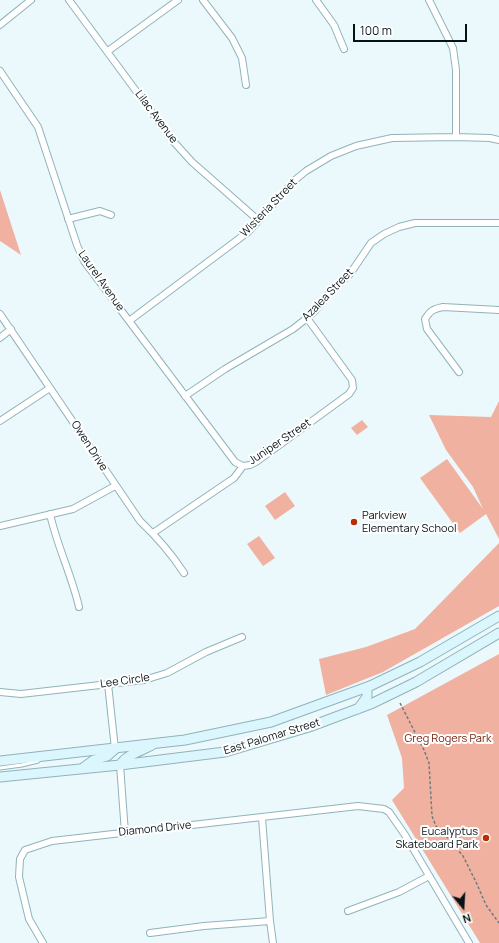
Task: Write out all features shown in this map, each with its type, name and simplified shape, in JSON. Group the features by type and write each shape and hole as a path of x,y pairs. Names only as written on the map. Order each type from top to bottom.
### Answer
{"main road":[{"name":"East Palomar Street","path":"0,761 185,740 271,722 367,687 420,662 499,616"},
{"name":"East Palomar Street","path":"0,777 120,765 226,752 309,728 358,709 416,682 499,633"},
{"path":"358,709 367,697 367,687"},
{"path":"120,765 127,758 156,743"},
{"path":"82,769 94,760 107,756 115,749"}],"street":[{"path":"0,25 31,0"},
{"name":"Lilac Avenue","path":"69,0 173,141 192,162 258,220"},
{"path":"108,51 178,0"},
{"path":"203,0 232,38 242,58 246,85"},
{"path":"316,0 334,25 344,49"},
{"path":"429,0 453,48 456,70 456,137"},
{"name":"Laurel Avenue","path":"0,71 38,127 76,245 84,261 234,462 243,466"},
{"name":"Wisteria Street","path":"129,321 248,232 294,180 318,163 345,150 368,142 392,138 456,137 490,138 499,140"},
{"path":"68,220 100,211 111,215"},
{"name":"Azalea Street","path":"185,396 293,329 307,318 315,311 330,292 350,274 371,243 391,230 415,223 499,223"},
{"path":"459,372 427,329 425,319 429,312 443,307 499,310"},
{"name":"Owen Drive","path":"0,314 115,486 140,521 153,533 174,557 184,572"},
{"name":"Juniper Street","path":"153,533 234,478 243,466 256,462 349,394 353,388 352,380 307,318"},
{"path":"0,338 11,329"},
{"path":"0,421 50,388"},
{"path":"0,526 73,508 115,486"},
{"path":"50,514 79,607"},
{"name":"Lee Circle","path":"0,692 21,694 134,682 160,676 206,652 242,637"},
{"path":"108,684 115,749"},
{"path":"120,765 125,833"},
{"name":"Diamond Drive","path":"43,943 30,919 19,877 20,859 25,850 52,841 358,806 384,809 389,812 430,876"},
{"path":"262,818 273,943"},
{"path":"348,911 399,892 430,876 469,943"},
{"path":"150,933 204,926 270,921"}],"lane":[{"path":"0,768 22,765 57,755"}],"path":[{"path":"400,703 429,763 432,816 436,826 463,856 486,905 499,923"}],"green space":[{"path":"0,190 21,255 0,241"},
{"path":"499,401 499,539 486,514 460,533 420,478 447,459 483,509 473,487 446,450 429,415 491,417"},
{"path":"362,420 368,427 357,435 351,428"},
{"path":"285,492 295,506 275,520 265,506"},
{"path":"259,536 275,558 263,566 247,544"},
{"path":"499,543 499,606 383,672 326,695 319,659 366,647 415,629"},
{"name":"Greg Rogers Park","path":"499,654 499,943 480,943 392,800 404,788 402,758 387,715"}],"place":[{"name":"Parkview Elementary School","path":"354,522"},
{"name":"Eucalyptus Skateboard Park","path":"486,838"}]}
